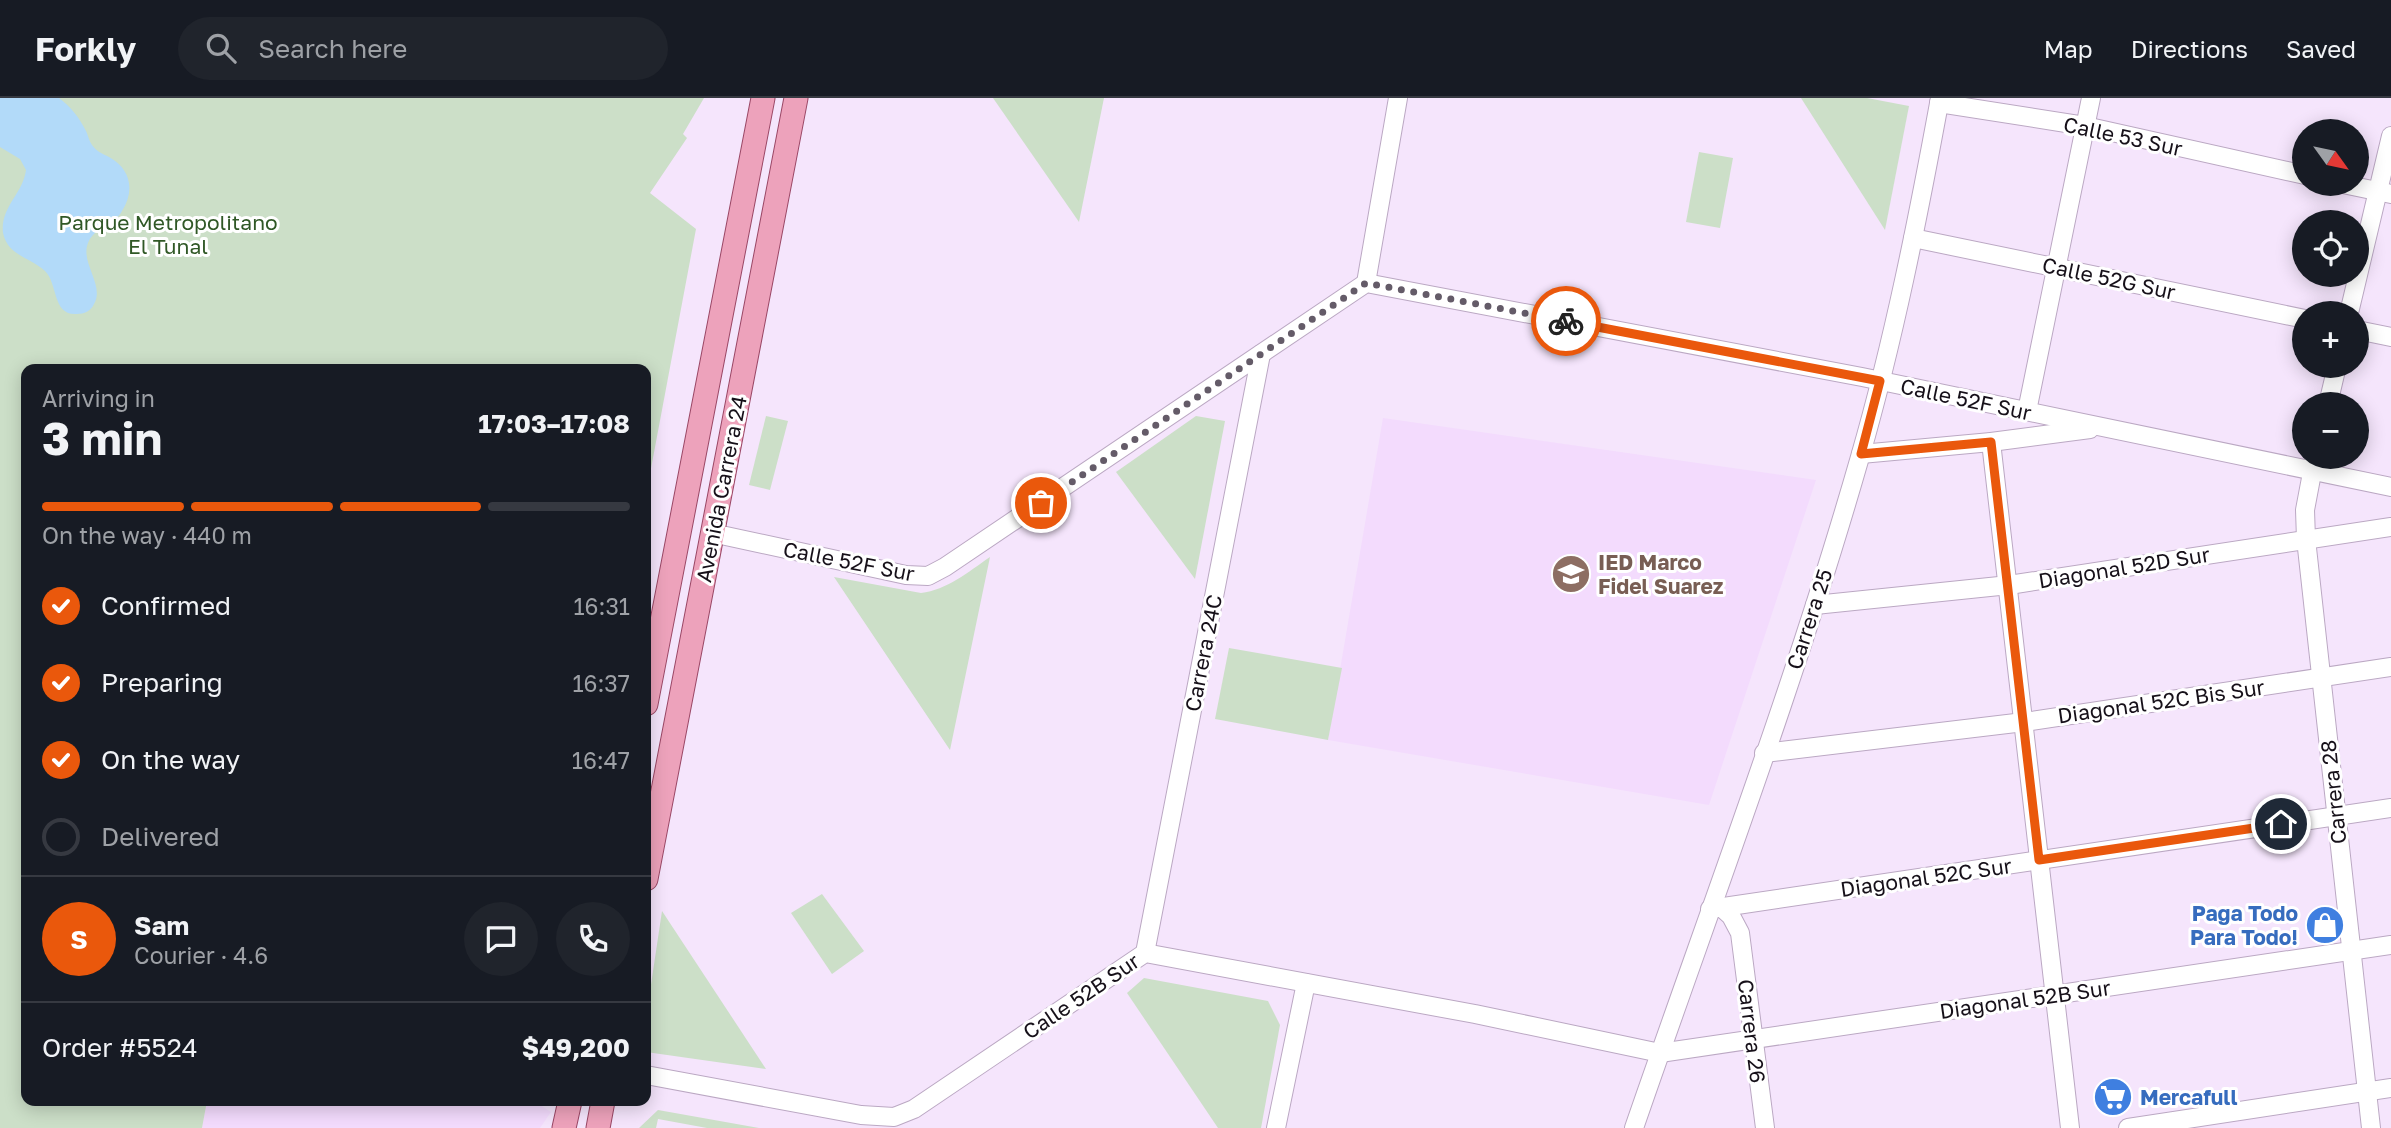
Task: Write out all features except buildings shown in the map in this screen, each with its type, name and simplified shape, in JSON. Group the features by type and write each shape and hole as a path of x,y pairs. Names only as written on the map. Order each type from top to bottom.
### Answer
{"main road":[{"name":"Avenida Carrera 24","path":"651,679 763,98"},
{"name":"Avenida Carrera 24","path":"651,853 796,98"},
{"path":"564,1128 569,1106"},
{"path":"598,1128 602,1106"}],"street":[{"path":"1366,283 1398,98"},
{"path":"2027,411 2091,98"},
{"name":"Calle 53 Sur","path":"1940,101 2085,126 2292,172"},
{"name":"Carrera 25","path":"1634,1128 1716,908 1764,753 1815,605 1861,454 1913,238 1940,101"},
{"path":"2353,301 2385,193 2391,136"},
{"name":"Calle 52G Sur","path":"1913,238 2292,316"},
{"name":"Calle 52F Sur","path":"712,533 906,575 928,576 945,568 1366,283 1880,381 2105,427 2292,459"},
{"path":"2369,332 2391,337"},
{"name":"Carrera 24C","path":"1145,953 1261,354"},
{"path":"1861,454 1991,442 2105,427"},
{"path":"1991,442 2070,1128"},
{"name":"Carrera 28","path":"2313,469 2305,510 2305,539 2371,1128"},
{"name":"Calle 52F Sur","path":"2333,469 2391,487"},
{"name":"Diagonal 52D Sur","path":"1815,605 2009,585 2391,527"},
{"name":"Diagonal 52C Bis Sur","path":"1764,753 2024,722 2391,667"},
{"name":"Diagonal 52C Sur","path":"1716,908 2391,808"},
{"name":"Carrera 26","path":"1751,903 1745,912 1740,933 1765,1128"},
{"name":"Carrera 26","path":"1716,908 1731,916 1740,933"},
{"name":"Diagonal 52B Sur","path":"1660,1053 2391,945"},
{"name":"Calle 52B Sur","path":"651,1076 860,1115 894,1117 914,1109 1145,953 1475,1014 1660,1053"},
{"path":"1276,1128 1306,983"},
{"path":"2128,1128 2391,1088"}],"shaded area":[{"name":"IED Marco Fidel Suarez","path":"1383,418 1816,480 1709,805 1328,740"},
{"path":"206,1106 542,1106 551,1112 540,1128 202,1128"}],"green space":[{"name":"Parque Metropolitano El Tunal","path":"0,98 704,98 683,134 687,138 650,193 696,229 651,468 651,364 21,364 21,1106 206,1106 202,1128 0,1128"},
{"path":"993,98 1104,98 1079,222"},
{"path":"1801,98 1867,98 1909,106 1885,230"},
{"path":"1699,152 1733,158 1720,228 1686,222"},
{"path":"766,416 788,421 770,490 749,485"},
{"path":"1196,416 1225,421 1195,579 1116,472"},
{"path":"990,557 950,750 834,577 921,593 948,584"},
{"path":"1229,648 1342,668 1328,740 1215,719"},
{"path":"822,894 864,951 832,974 791,913"},
{"path":"662,911 766,1069 651,1053 651,985"},
{"path":"1144,978 1268,1001 1280,1025 1261,1128 1218,1128 1127,993"},
{"path":"658,1110 759,1128 707,1128 658,1119 656,1128 639,1128"}],"water":[{"path":"0,98 59,98 78,117 94,147 116,162 129,181 129,196 122,211 95,233 88,243 87,258 97,297 93,306 85,313 69,313 63,310 45,271 15,251 6,241 3,233 5,216 26,170 20,159 0,147"}],"way so far":[{"path":"1041,503 1366,283 1566,321"}],"place":[{"name":"IED Marco Fidel Suarez","path":"1571,574"},
{"name":"Paga Todo Para Todo!","path":"2325,925"},
{"name":"Mercafull","path":"2113,1097"}],"route":[{"path":"1566,321 1880,381 1861,454 1991,442 2039,860 2281,824"}]}
